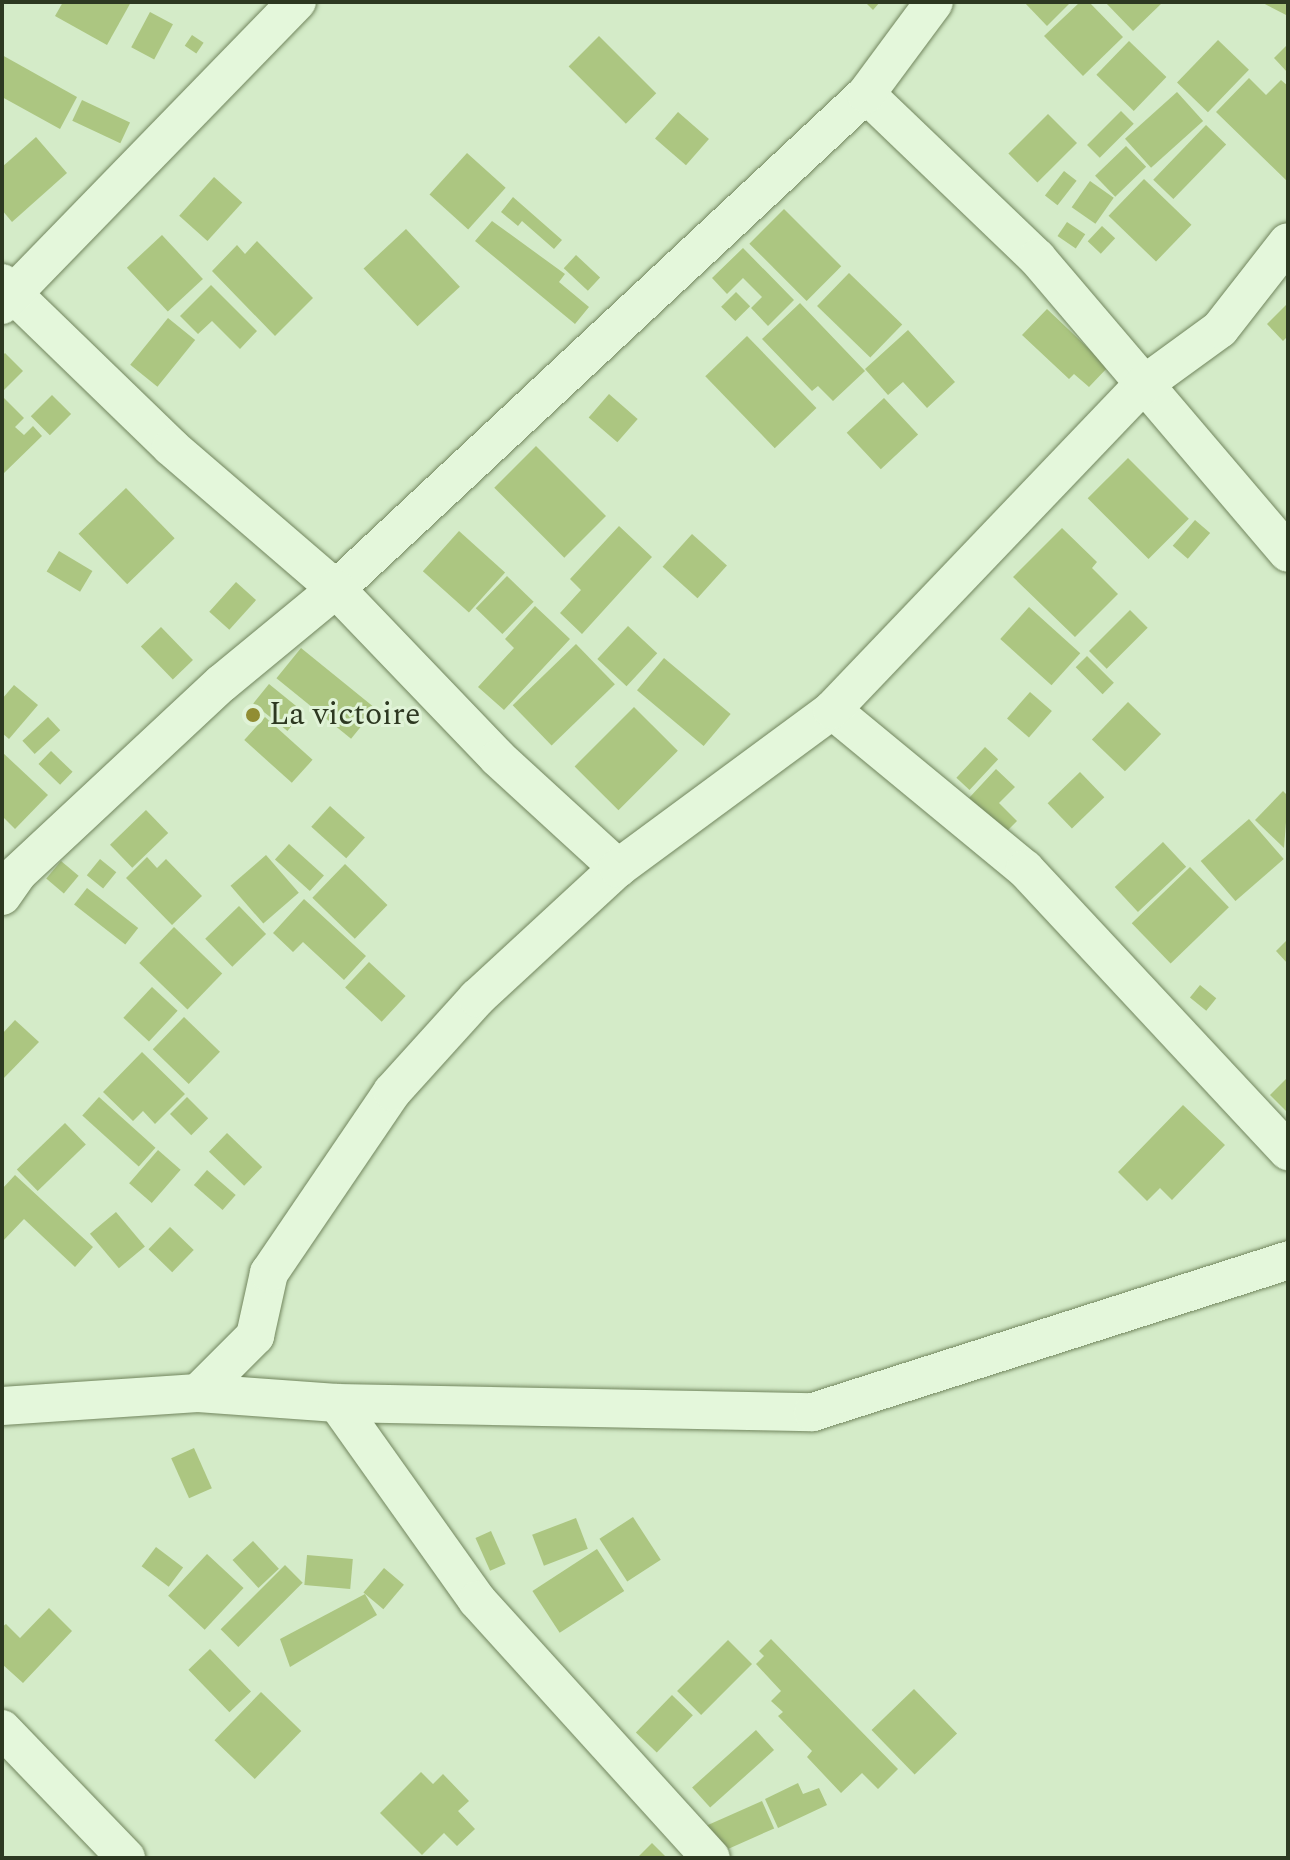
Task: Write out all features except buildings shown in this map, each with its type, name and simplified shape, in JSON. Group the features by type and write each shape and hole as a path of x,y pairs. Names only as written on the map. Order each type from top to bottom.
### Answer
{"street":[{"path":"297,2 6,294 171,447 336,589 498,758 618,868"},
{"path":"2,896 18,873 222,683 336,589 866,94 934,2"},
{"path":"866,94 1037,258 1288,553"},
{"path":"198,1393 255,1336 269,1273 392,1092 477,998 618,868 832,710 1143,385 1220,329 1288,242"},
{"path":"832,710 1025,869 1288,1151"},
{"path":"2,1406 198,1393 337,1403 813,1412 1288,1260"},
{"path":"337,1403 477,1600 711,1858"},
{"path":"2,1729 126,1858"}],"place":[{"name":"La victoire","path":"253,715"}]}
